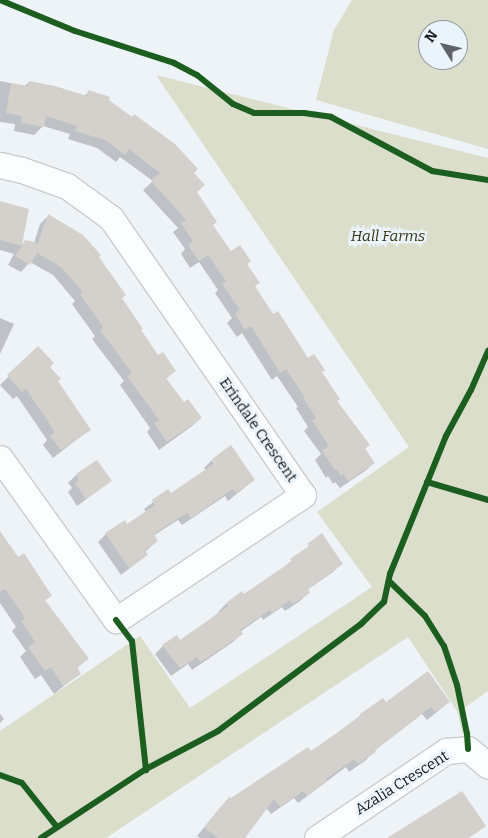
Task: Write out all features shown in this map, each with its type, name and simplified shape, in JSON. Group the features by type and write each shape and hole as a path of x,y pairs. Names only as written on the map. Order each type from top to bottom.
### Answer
{"street":[{"name":"Erindale Crescent","path":"0,165 22,170 67,186 112,218 303,495 116,620 0,458"},
{"name":"Azalia Crescent","path":"317,838 446,751 468,749 488,766"}],"green space":[{"path":"352,0 488,0 488,149 316,100 334,30"},
{"name":"Hall Farms","path":"156,75 488,158 488,691 464,708 471,735 463,734 457,711 408,637 106,838 0,838 0,731 140,636 190,708 372,587 317,512 409,447"}],"building":[{"path":"29,81 55,86 87,96 88,90 110,97 109,100 132,117 134,114 175,144 198,169 194,173 205,185 197,192 217,222 213,225 231,251 240,245 251,261 247,264 260,283 255,286 273,314 278,311 308,358 314,354 325,370 322,372 340,399 337,401 370,445 365,449 375,463 348,481 344,474 341,476 337,469 335,470 322,451 329,446 312,421 316,418 305,398 286,369 280,373 251,326 245,330 235,314 240,310 222,284 226,281 208,255 199,261 188,245 193,241 181,223 186,220 151,181 160,173 129,149 125,155 105,140 75,131 77,126 46,116 44,127 21,123 22,116 6,113 11,83 28,86"},
{"path":"0,201 29,209 22,245 25,240 38,243 48,214 83,235 101,255 99,257 126,295 122,298 158,355 163,352 176,371 166,378 184,402 188,399 202,418 167,442 154,423 159,420 127,376 132,373 100,330 103,327 80,294 83,292 61,267 37,253 30,265 15,256 22,246 0,240"},
{"path":"38,346 54,363 50,367 61,379 58,381 91,430 61,450 50,436 55,432 26,389 22,392 7,375"},
{"path":"231,445 255,480 236,493 233,489 191,518 187,513 154,534 158,541 145,550 148,555 129,568 105,533 125,520 127,524 155,505 152,500 168,489 171,493 215,463 212,459"},
{"path":"97,460 112,481 86,499 75,483 79,480 76,474"},
{"path":"0,531 18,557 24,553 52,596 45,600 89,659 77,667 81,674 63,686 51,667 45,671 28,647 35,642 21,621 25,618 5,589 0,592"},
{"path":"322,533 343,564 308,589 310,593 293,604 290,600 272,613 270,610 240,630 243,634 201,662 197,657 180,668 162,645 177,635 180,640 228,606 226,603 242,591 244,594 292,561 290,559 309,546 307,544"},
{"path":"428,671 450,702 435,712 431,707 375,750 376,752 358,764 354,759 326,779 327,781 307,796 303,791 280,807 274,799 245,838 218,838 204,827 229,797 231,798 308,747 311,751 383,698 386,702"},
{"path":"462,791 486,826 469,838 387,838"}],"cycle path":[{"path":"0,0 75,31 174,63 197,75 233,104 254,113 304,113 331,117 432,171 488,180"},
{"path":"41,838 146,769 218,731 361,624 384,602 390,574 446,436 471,390 488,351"},
{"path":"427,482 488,500"},
{"path":"389,581 425,616 444,646 457,685 467,734 468,749"},
{"path":"116,620 132,641 146,770"},
{"path":"0,775 22,783 57,827"}]}
